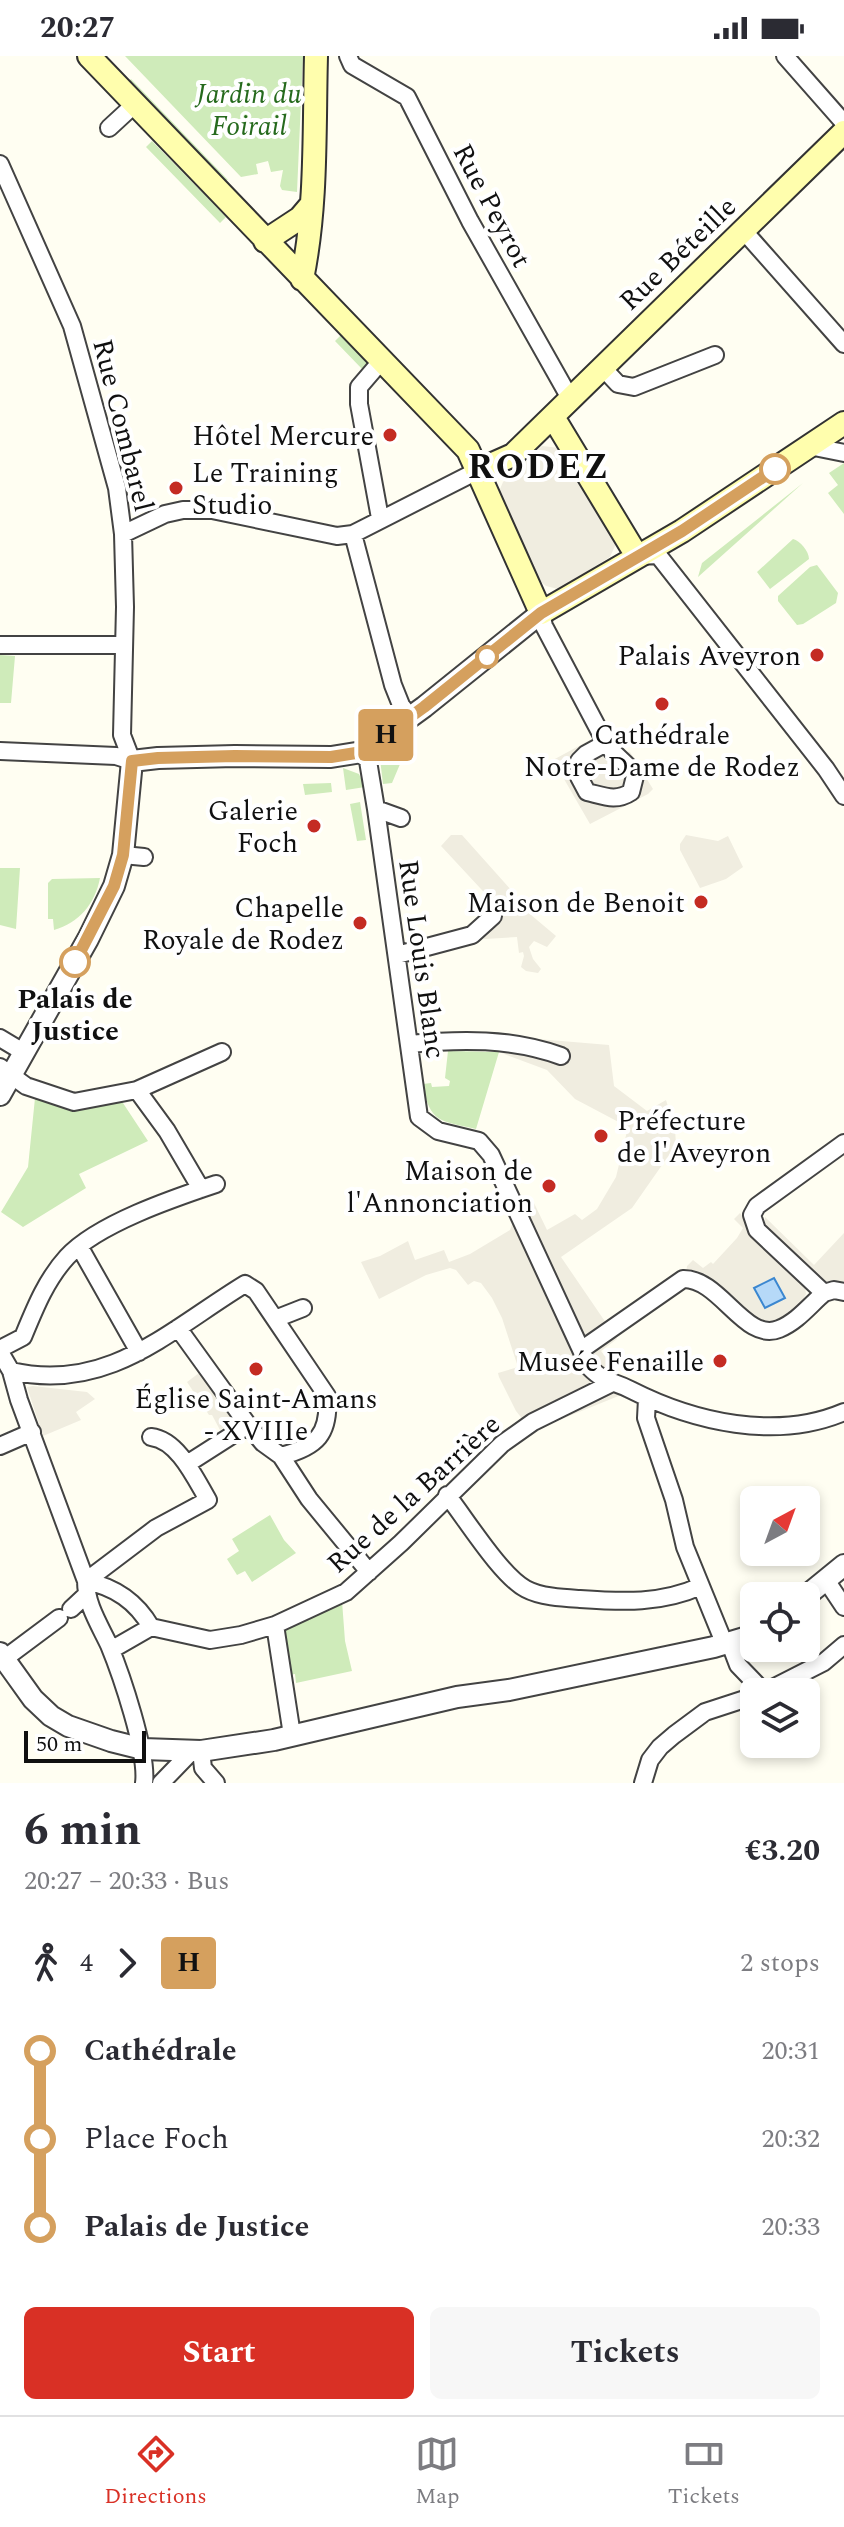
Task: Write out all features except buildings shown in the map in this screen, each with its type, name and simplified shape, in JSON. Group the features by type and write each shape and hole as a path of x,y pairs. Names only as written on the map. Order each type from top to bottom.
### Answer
{"main road":[{"path":"89,56 468,450 541,613 682,531 844,423"},
{"path":"302,279 311,205 316,56"},
{"name":"Rue Béteille","path":"477,471 513,455 844,132"},
{"path":"265,241 300,218 311,205"},
{"path":"553,417 637,556"}],"street":[{"name":"Rue Peyrot","path":"348,56 352,65 407,97 470,221 571,400"},
{"path":"785,56 844,123"},
{"path":"109,128 135,104"},
{"name":"Rue Combarel","path":"0,164 72,326 117,488 123,534 122,735 132,761"},
{"path":"743,230 844,344"},
{"path":"603,368 618,384 634,387 715,355"},
{"path":"380,518 359,387 383,359"},
{"path":"809,446 844,453"},
{"path":"123,534 157,517 183,510 212,510 337,536 353,534 477,471"},
{"path":"353,534 393,685 410,717"},
{"path":"637,556 658,555 844,796"},
{"path":"0,751 116,756 132,761 235,756 331,757 362,752 541,613 544,626 606,743"},
{"path":"0,645 124,645"},
{"name":"Rue Louis Blanc","path":"362,752 368,761 376,809 419,1117 438,1131 479,1141 491,1155 581,1350"},
{"path":"0,1095 6,1072 25,1053 114,886 134,856 132,761"},
{"path":"376,809 401,818"},
{"path":"397,955 472,935 493,916"},
{"path":"0,1038 25,1053"},
{"path":"409,1044 501,1041 561,1056"},
{"path":"6,1072 26,1086 74,1102 137,1090 222,1052"},
{"path":"137,1090 208,1186 140,1212 79,1246 67,1257 43,1291 23,1337 0,1351 11,1371 86,1588 111,1650 143,1749 144,1783"},
{"path":"824,1293 757,1230 752,1215 757,1206 844,1143"},
{"path":"79,1246 139,1352"},
{"path":"844,1292 834,1290 824,1293 783,1327 766,1331 751,1325 705,1283 683,1279 581,1350 589,1367 610,1384 623,1386 702,1417 753,1426 812,1422 844,1412"},
{"path":"11,1371 31,1375 74,1376 111,1365 139,1352 245,1284 256,1291 327,1396 326,1429 303,1450 284,1461"},
{"path":"275,1319 303,1308"},
{"path":"178,1328 248,1425 284,1461 309,1499 369,1572"},
{"name":"Rue de la Barrière","path":"151,1627 210,1640 241,1635 275,1625 346,1592 502,1444 527,1426 610,1384"},
{"path":"640,1395 674,1500 675,1516 685,1547 738,1665 751,1678"},
{"path":"187,1464 248,1425"},
{"path":"0,1446 32,1432"},
{"path":"151,1437 161,1438 187,1464 208,1500 156,1528 86,1588 65,1613 2,1656 33,1699 51,1716 80,1732 143,1749 223,1750 412,1710 457,1697 470,1697 740,1640"},
{"path":"447,1495 509,1575 527,1590 557,1597 626,1603 661,1599 698,1580"},
{"path":"820,1585 844,1565"},
{"path":"826,1580 844,1607"},
{"path":"86,1588 108,1586 144,1614 151,1627 111,1650"},
{"path":"275,1625 292,1735"},
{"path":"793,1678 824,1662 844,1645"},
{"path":"643,1783 650,1760 674,1735 705,1712 740,1701"},
{"path":"161,1783 196,1752"},
{"path":"196,1752 203,1768 216,1783"}],"green space":[{"name":"Jardin du Foirail","path":"125,56 303,56 297,192 282,190 283,170 271,172 268,161 256,164 258,174 241,177"},
{"path":"131,79 228,180 223,181 127,83"},
{"path":"152,141 226,217 220,223 146,147"},
{"path":"341,335 369,364 363,370 335,341"},
{"path":"844,463 844,514 828,493 838,485 829,473"},
{"path":"803,483 698,577 702,563"},
{"path":"793,539 804,547 809,559 770,589 757,572"},
{"path":"817,565 838,593 836,603 797,625 778,601 778,596 810,567"},
{"path":"0,655 15,656 11,703 0,703"},
{"path":"398,740 406,750 392,783 383,784 380,759"},
{"path":"343,768 359,774 365,787 346,790"},
{"path":"331,783 332,792 305,795 303,784"},
{"path":"360,802 366,840 357,841 350,804"},
{"path":"0,868 20,868 16,929 0,925"},
{"path":"100,878 94,896 84,911 71,923 54,930 53,919 48,919 48,883 52,879"},
{"path":"448,1051 499,1052 476,1129 445,1122 429,1106 423,1084 449,1086 450,1081 445,1078"},
{"path":"35,1098 71,1107 121,1100 148,1141 79,1174 86,1188 23,1227 1,1212 28,1167"},
{"path":"270,1515 284,1540 296,1553 252,1582 245,1571 237,1575 227,1559 239,1551 232,1539"},
{"path":"342,1601 345,1641 352,1671 296,1683 295,1674 288,1675 280,1627"}],"shaded area":[{"path":"542,446 560,448 616,535 610,557 558,589 546,586 536,578 498,494 503,482"},
{"path":"601,734 618,751 630,752 653,789 590,824 553,760"},
{"path":"451,835 462,835 512,891 518,904 556,936 547,947 534,941 529,947 541,969 538,973 521,967 524,956 523,952 519,953 517,937 485,939 463,932 494,903 441,846"},
{"path":"686,835 718,841 728,836 743,867 726,879 700,888 680,850"},
{"path":"502,1036 609,1045 614,1086 647,1111 666,1100 675,1129 676,1145 632,1208 561,1257 617,1339 601,1351 622,1379 626,1393 532,1431 516,1411 499,1377 498,1373 518,1367 502,1318 481,1283 474,1281 468,1285 456,1270 450,1268 426,1275 379,1299 361,1262 408,1241 415,1260 444,1250 449,1262 470,1254 510,1230 513,1222 507,1208 519,1201 534,1203 547,1230 575,1214 582,1220 597,1209 616,1177 628,1127 575,1099 547,1070 499,1052"},
{"path":"740,1213 748,1233 805,1287 806,1294 801,1303 783,1319 770,1323 753,1319 705,1274 694,1271 686,1273 687,1266 693,1260 703,1268 711,1262 713,1264 737,1238 743,1228 734,1219"},
{"path":"765,1217 814,1265 844,1233 844,1286 822,1283 764,1227"},
{"path":"203,1370 235,1420 220,1430 187,1382"},
{"path":"27,1387 87,1392 95,1399 76,1412 81,1420 43,1436"}],"water":[{"path":"774,1278 785,1298 765,1308 754,1288"}],"bus line":[{"name":"H","path":"75,962 114,886 123,855 132,761 235,756 331,757 362,752 424,707 541,613 682,531 775,469"}],"place":[{"name":"Hôtel Mercure","path":"390,435"},
{"name":"Le Training Studio","path":"176,488"},
{"name":"Palais Aveyron","path":"817,655"},
{"name":"Cathédrale Notre-Dame de Rodez","path":"662,704"},
{"name":"Galerie Foch","path":"314,826"},
{"name":"Maison de Benoit","path":"701,902"},
{"name":"Chapelle Royale de Rodez","path":"360,923"},
{"name":"Palais de Justice","path":"75,962"},
{"name":"Préfecture de l'Aveyron","path":"601,1136"},
{"name":"Maison de l'Annonciation","path":"549,1186"},
{"name":"Musée Fenaille","path":"720,1361"},
{"name":"Église Saint-Amans - XVIIIe","path":"256,1369"}],"district":[{"name":"RODEZ","path":"539,465"}]}
